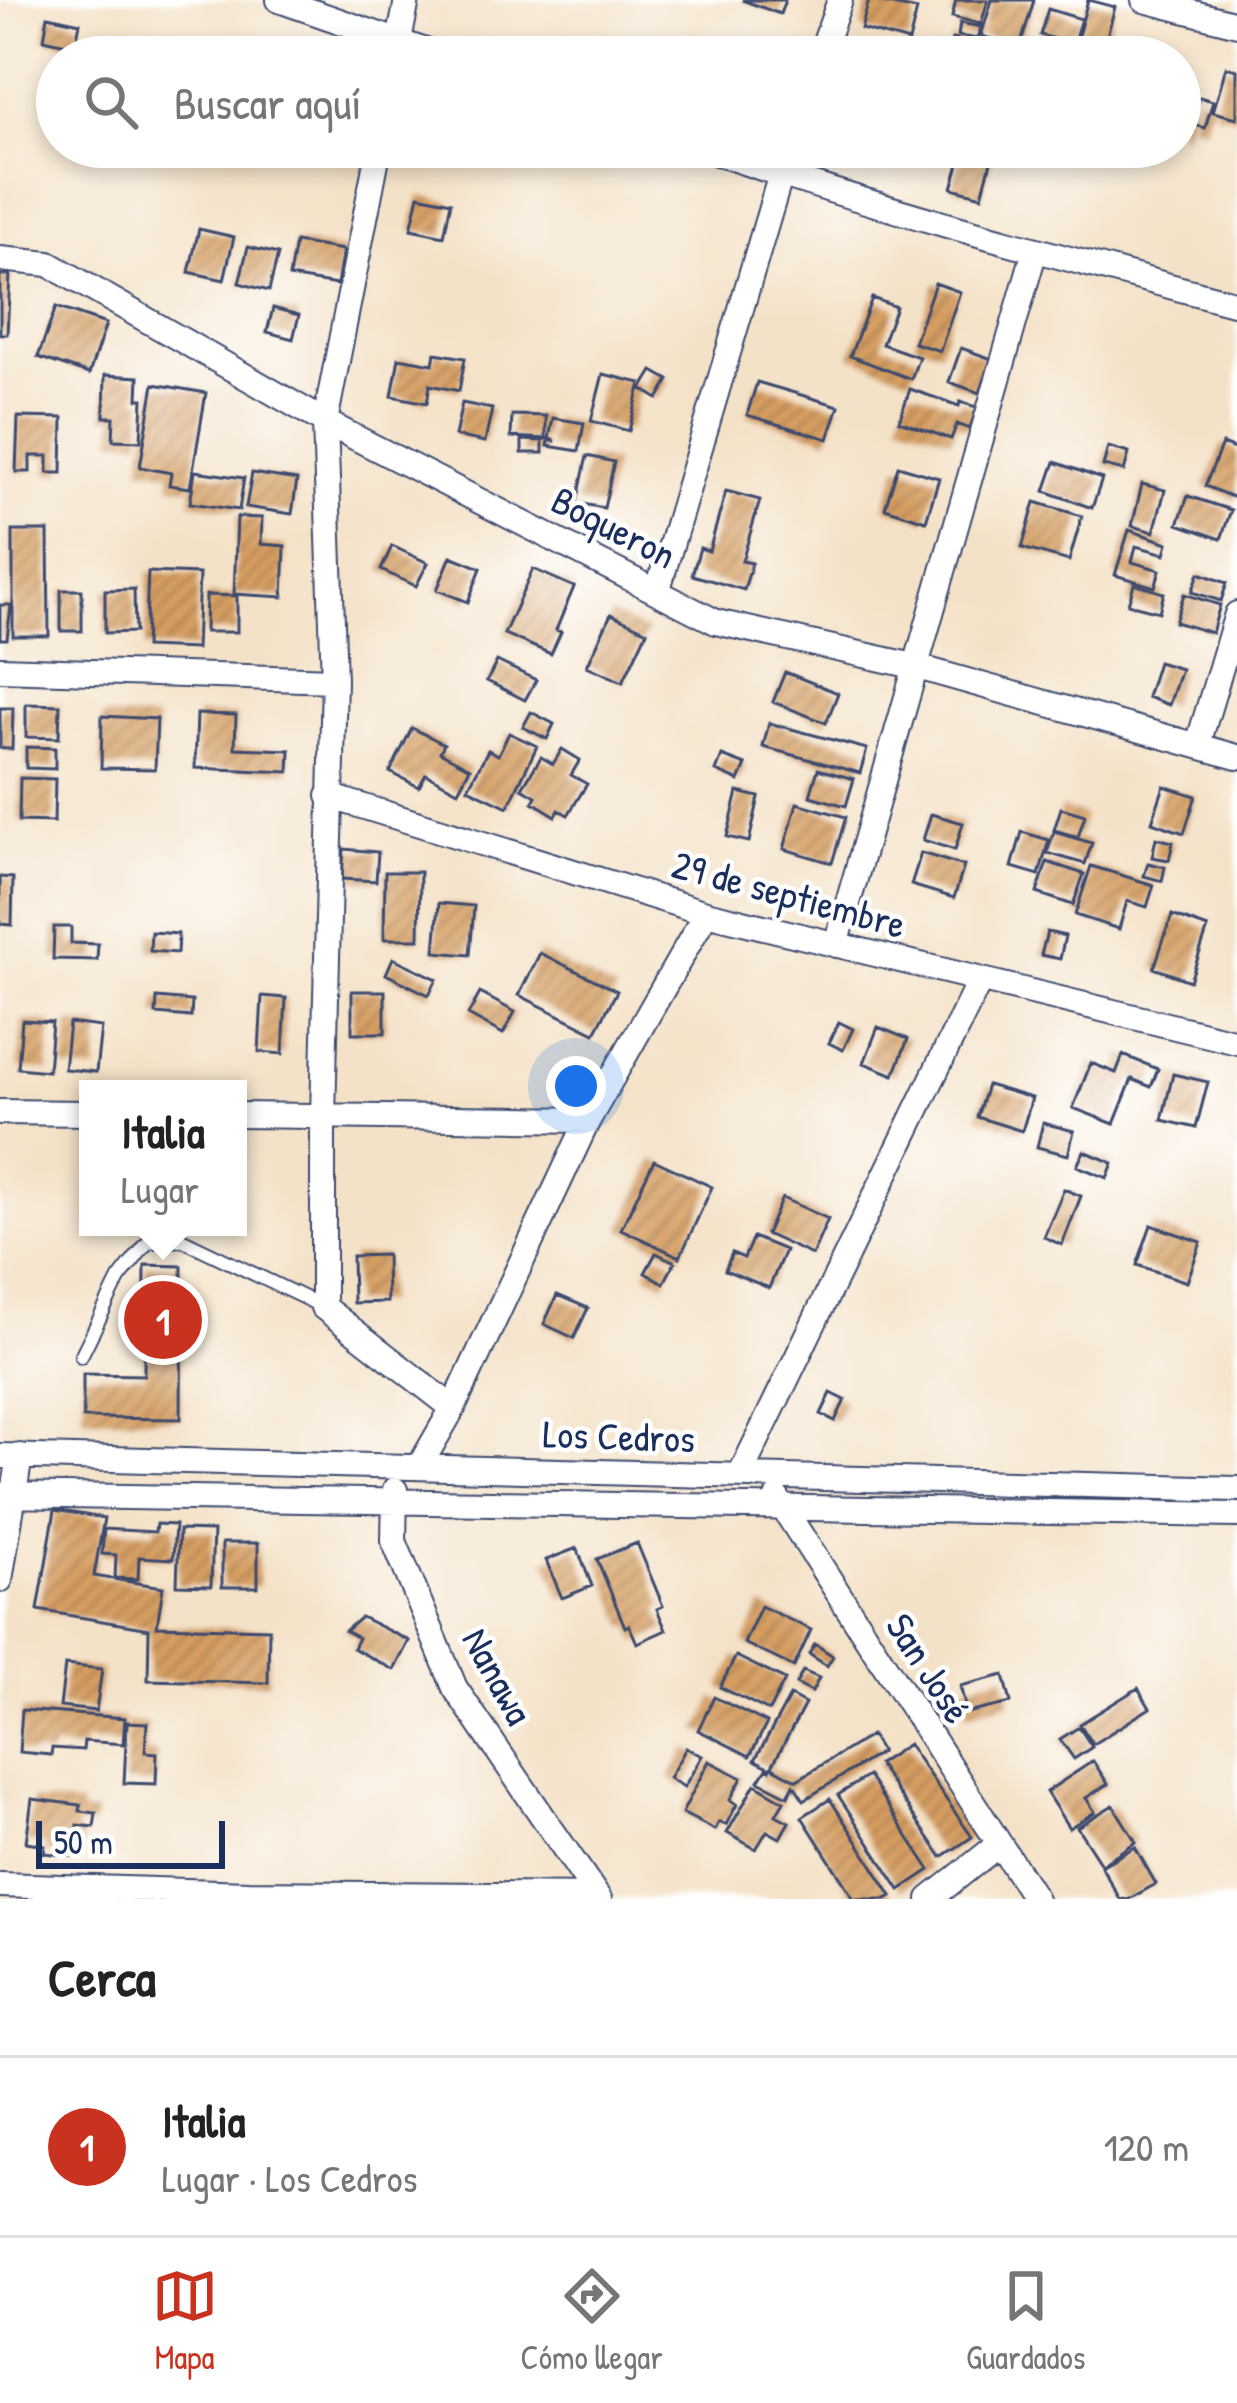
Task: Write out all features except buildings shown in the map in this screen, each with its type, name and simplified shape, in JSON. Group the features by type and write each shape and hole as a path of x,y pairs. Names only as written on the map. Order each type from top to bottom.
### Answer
{"street":[{"path":"278,0 366,36"},
{"path":"400,36 406,0"},
{"path":"827,36 839,0"},
{"path":"1144,0 1237,24"},
{"path":"375,168 325,422 334,680 328,796 322,1306 453,1408"},
{"path":"759,168 1237,304"},
{"path":"658,590 782,168"},
{"path":"836,945 1035,250"},
{"name":"Boqueron","path":"0,259 49,263 325,422 716,622 914,666 1237,757"},
{"path":"1198,744 1237,614"},
{"path":"0,669 334,680"},
{"name":"29 de septiembre","path":"328,796 706,913 1237,1042"},
{"path":"407,1467 453,1408 588,1120 706,913"},
{"path":"751,1476 980,980"},
{"path":"0,1112 79,1113"},
{"path":"247,1115 588,1120"},
{"path":"0,1580 10,1456"},
{"name":"Los Cedros","path":"10,1456 1237,1489"},
{"name":"Nanawa","path":"407,1467 394,1501 394,1541 455,1688 598,1898"},
{"name":"San José","path":"751,1476 784,1508 1035,1899"},
{"path":"7,1495 1237,1515"},
{"path":"930,1899 999,1844"},
{"path":"0,1885 251,1896 598,1898"}],"lane":[{"path":"81,1356 119,1279 148,1242 183,1240 322,1306"}],"place":[{"name":"Italia","path":"163,1320"}]}
